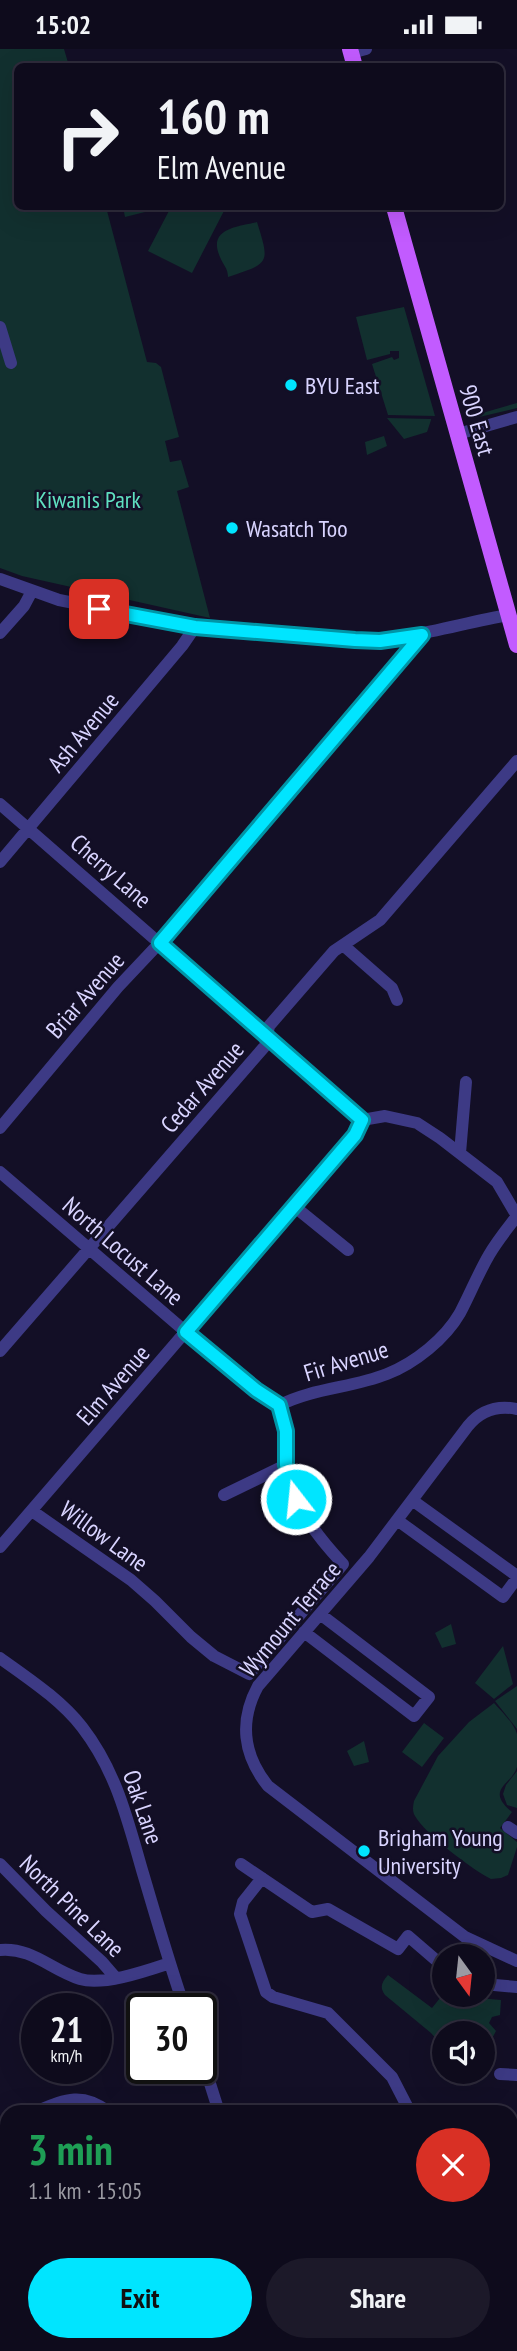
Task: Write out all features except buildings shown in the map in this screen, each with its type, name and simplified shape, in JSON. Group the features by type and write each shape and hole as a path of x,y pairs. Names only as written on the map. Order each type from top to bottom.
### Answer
{"main road":[{"name":"900 East","path":"395,210 517,645"}],"street":[{"path":"0,327 11,363"},
{"path":"458,434 517,417"},
{"path":"0,579 59,600 195,627 355,640 380,641 422,635 508,615"},
{"path":"0,633 24,606 32,591"},
{"name":"Ash Avenue","path":"0,862 182,646 195,627"},
{"name":"Briar Avenue","path":"0,1128 422,635"},
{"name":"Cedar Avenue","path":"0,1351 265,1046 269,1025 334,951 380,920 517,761"},
{"name":"Cherry Lane","path":"0,804 362,1120"},
{"path":"343,945 392,988 397,1000"},
{"path":"460,1153 466,1082"},
{"path":"362,1120 385,1116 417,1123 497,1182 517,1216"},
{"name":"Elm Avenue","path":"0,1547 295,1207 355,1135 362,1120"},
{"name":"North Locust Lane","path":"0,1173 186,1332 256,1390 279,1405"},
{"path":"295,1207 348,1250"},
{"name":"Fir Avenue","path":"279,1405 292,1399 376,1378 407,1364 426,1351 459,1314 489,1255 517,1216"},
{"path":"224,1495 286,1465 286,1431 279,1405"},
{"name":"Wymount Terrace","path":"517,1409 491,1409 476,1416 369,1557 258,1686 245,1723 247,1749 259,1775 268,1786 465,1937 517,1961"},
{"name":"Willow Lane","path":"32,1511 131,1580 206,1650 249,1675 343,1564 319,1538 303,1514 286,1465"},
{"path":"397,1520 503,1597 517,1577 412,1500"},
{"path":"304,1632 414,1716 429,1697 320,1614"},
{"name":"Oak Lane","path":"0,1658 64,1707 82,1727 100,1754 118,1788 180,1993"},
{"name":"North Pine Lane","path":"0,1864 115,1977"},
{"path":"241,1864 312,1912 328,1909 398,1949 408,1936 432,1956"},
{"path":"262,1878 243,1902 240,1914 266,1992 273,1997 328,2013 392,2077 406,2105"},
{"path":"0,1950 26,1952 80,1979 96,1982 170,1963"},
{"path":"495,1985 517,1986"},
{"path":"500,2074 517,2075"},
{"path":"210,2084 217,2105"},
{"path":"52,2105 76,2099 98,2105"}],"green space":[{"name":"Kiwanis Park","path":"0,49 64,49 68,63 14,63 14,210 107,210 147,362 161,367 179,437 165,441 170,462 181,460 189,487 177,491 210,618 22,576 0,568"},
{"path":"124,210 150,210 149,211 125,217"},
{"path":"169,210 224,210 192,273 148,251"},
{"path":"257,222 264,246 263,260 259,265 228,277 217,247 218,240 227,231"},
{"path":"404,307 435,416 388,415 372,364 392,357 394,360 399,358 399,351 390,351 390,354 367,360 356,317"},
{"path":"517,403 517,408 475,418 479,414"},
{"path":"387,418 431,420 427,432 404,439"},
{"path":"384,436 387,446 367,455 365,442"},
{"path":"451,1624 456,1644 442,1648 435,1633"},
{"path":"503,1646 513,1684 494,1699 475,1683"},
{"path":"517,1686 517,1729 495,1701"},
{"path":"494,1703 510,1721 517,1734 517,1767 500,1792 500,1798 512,1812 500,1828 517,1842 517,1847 508,1875 491,1879 462,1860 420,1824 413,1808 414,1801 438,1756 469,1722"},
{"path":"424,1723 444,1738 422,1767 402,1752"},
{"path":"364,1741 369,1762 354,1766 347,1751"},
{"path":"517,1771 517,1808 507,1805 503,1794 506,1785"},
{"path":"388,1975 432,2008 495,2007 495,1999 501,2000 500,2015 492,2017 490,2021 432,2021 432,2034 385,1995 382,1989"}],"place":[{"name":"BYU East","path":"291,385"},
{"name":"Wasatch Too","path":"232,528"},
{"name":"Brigham Young University","path":"364,1851"}],"route":[{"path":"99,609 195,627 355,640 380,641 422,635 160,943 362,1120 355,1135 186,1332 256,1390 279,1405 286,1431 286,1465 296,1499"}]}
